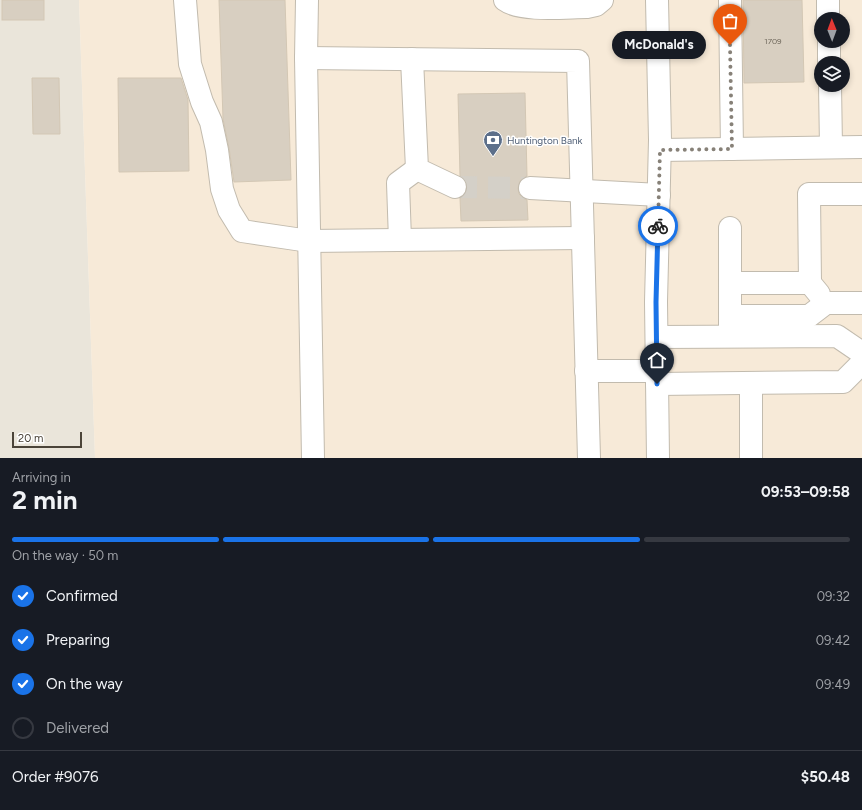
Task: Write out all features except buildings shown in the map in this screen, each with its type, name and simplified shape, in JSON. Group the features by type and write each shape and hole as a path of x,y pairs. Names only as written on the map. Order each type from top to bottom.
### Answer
{"street":[{"path":"185,0 190,64 202,102 211,122 217,150 222,189 229,210 242,231 309,241 583,238"},
{"path":"307,0 306,58 313,458"},
{"path":"505,0 528,8 587,7 596,5 602,0"},
{"path":"657,0 660,150 656,302 658,458"},
{"path":"730,0 732,149"},
{"path":"828,0 828,12"},
{"path":"306,58 578,62 589,458"},
{"path":"412,59 417,169"},
{"path":"830,92 831,148"},
{"path":"660,150 862,147"},
{"path":"400,240 398,183 417,169"},
{"path":"417,169 454,187"},
{"path":"530,188 659,195"},
{"path":"826,303 810,283 809,194 862,194"},
{"path":"730,228 731,337"},
{"path":"730,283 810,283"},
{"path":"730,316 809,316 826,303 862,303"},
{"path":"657,337 837,336 862,353"},
{"path":"586,371 657,378 751,383 843,382 862,363"},
{"path":"751,383 751,458"}],"shaded area":[{"path":"0,0 79,0 95,458 0,458"},
{"path":"79,0 862,0 862,458 95,458"}],"tunnel":[{"path":"455,187 530,188"}],"way so far":[{"path":"658,226 660,150 732,149 730,45"}],"place":[{"name":"McDonald's","path":"730,45"},
{"name":"Huntington Bank","path":"493,157"}],"route":[{"path":"657,384 656,302 658,226"}]}
